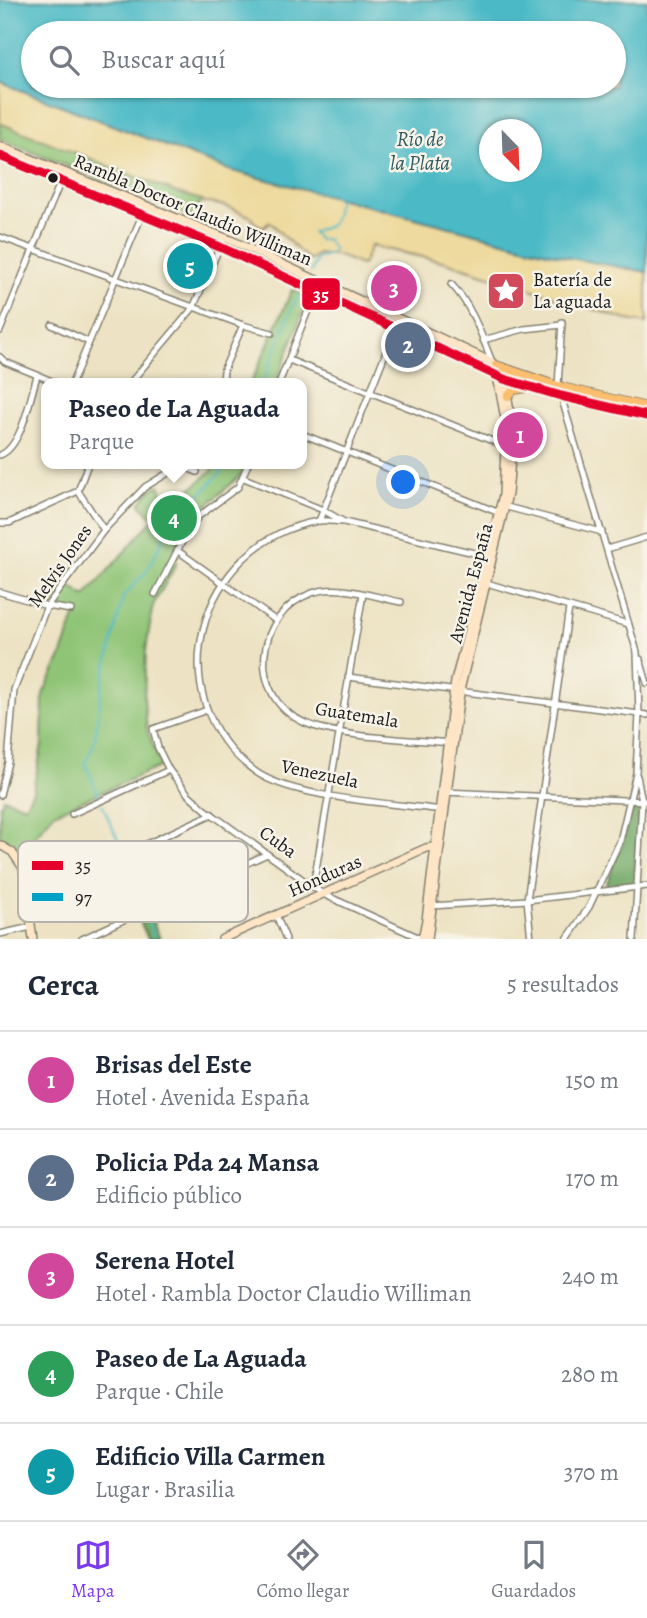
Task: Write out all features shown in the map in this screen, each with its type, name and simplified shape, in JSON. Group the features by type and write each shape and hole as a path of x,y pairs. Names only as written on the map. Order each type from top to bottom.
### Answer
{"main road":[{"name":"Rambla Doctor Claudio Williman","path":"0,146 223,237 313,278 479,366 531,388 647,416"},
{"name":"Rambla Doctor Claudio Williman","path":"0,156 220,247 316,291 479,356 494,363 502,374 647,407"},
{"name":"Avenida España","path":"428,939 457,691 503,510 509,447 508,396 502,374"},
{"name":"Avenida España","path":"502,374 509,447"},
{"path":"508,396 514,390 531,388"},
{"path":"0,845 12,852 18,861"},
{"name":"Honduras","path":"222,939 438,846"},
{"name":"Avenida España","path":"422,939 431,906"},
{"path":"30,922 33,939"}],"street":[{"path":"0,331 64,172"},
{"path":"74,378 142,215"},
{"path":"0,237 243,325 272,333"},
{"path":"134,378 193,307 223,237"},
{"path":"281,378 316,291 313,278"},
{"path":"451,284 462,298 494,363"},
{"path":"319,521 397,323"},
{"path":"483,340 524,329 562,324 558,386 647,683"},
{"path":"52,325 89,342"},
{"path":"223,378 224,369 243,325"},
{"path":"479,366 479,356 487,350"},
{"path":"0,357 5,362 43,378"},
{"path":"289,360 371,390 509,447"},
{"path":"0,455 11,449 18,438 37,376"},
{"path":"307,436 503,510 602,532"},
{"path":"0,523 9,523 78,491 87,469"},
{"name":"Melvis Jones","path":"0,795 8,762 14,690 47,606 104,530 145,487 171,469"},
{"path":"189,469 197,472"},
{"path":"155,594 189,528 199,516 238,487 247,469"},
{"path":"244,478 323,510 344,522 491,557"},
{"path":"78,491 104,530"},
{"name":"Venezuela","path":"344,522 319,521 279,534 262,544 234,568 211,604 198,647 200,683 207,710 233,751 257,773 277,784 327,794 443,810"},
{"path":"607,549 647,537"},
{"path":"178,551 275,620 297,600 329,589 401,602"},
{"path":"484,582 628,624"},
{"path":"0,592 71,610"},
{"path":"313,887 363,594"},
{"path":"531,939 527,900 569,608"},
{"name":"Guatemala","path":"275,620 263,661 270,693 289,714 303,722 339,732 451,743"},
{"path":"568,939 597,891 620,841 631,800 636,773 639,714 637,652"},
{"path":"348,677 647,715"},
{"name":"Cuba","path":"207,710 153,729 158,748 169,770 188,794 323,894 422,939"},
{"path":"0,760 8,762"},
{"path":"72,814 169,770"},
{"path":"634,939 644,801 636,773"},
{"path":"445,792 644,801"},
{"path":"153,841 212,814"},
{"path":"248,863 267,854"},
{"path":"431,906 527,900 647,886"},
{"path":"276,915 286,939"},
{"path":"82,939 119,922"},
{"path":"0,934 31,927"}],"green space":[{"path":"0,123 175,192 202,200 191,217 0,139"},
{"path":"70,178 213,236 213,237 73,182"},
{"path":"229,244 295,274 297,277 231,248"},
{"path":"322,287 392,320 386,320 324,291"},
{"path":"292,290 309,296 278,378 253,378"},
{"path":"406,326 464,352 467,356 408,330"},
{"path":"214,469 243,469 241,475 193,518 175,550 176,565 153,605 146,650 144,699 147,730 161,766 54,813 31,841 18,841 18,849 0,840 0,806 4,798 25,806 33,791 42,745 43,694 61,657 76,614 52,608 68,585 85,597 154,518 140,504 148,492 159,485 167,505"},
{"path":"639,807 634,883 605,888 632,810"},
{"path":"140,922 153,922 160,939 148,939"}],"sand":[{"path":"0,82 21,90 21,98 42,98 229,170 570,258 647,272 647,323 627,320 446,262 371,246 361,265 337,255 318,254 310,260 270,222 263,228 253,221 252,217 216,204 204,203 0,123"}],"water":[{"name":"Río de la Plata","path":"0,0 647,0 647,272 570,258 229,170 42,98 626,98 626,21 21,21 21,90 0,82"}],"waterway":[{"path":"311,272 317,258 334,250 327,239 319,240 312,232 332,224 339,199"},
{"path":"265,378 299,296"},
{"path":"99,796 85,763 94,744 102,685 123,597 147,571 168,529 224,469"},
{"path":"102,804 118,841"},
{"path":"148,922 155,939"}],"transit line":[{"name":"35","path":"0,156 220,247 504,379 561,396 647,416"}],"place":[{"name":"Edificio Villa Carmen","path":"190,266"},
{"name":"Serena Hotel","path":"394,288"},
{"name":"Batería de La aguada","path":"506,291"},
{"name":"Policia Pda 24 Mansa","path":"408,345"},
{"name":"Brisas del Este","path":"520,435"},
{"name":"Paseo de La Aguada","path":"174,518"}]}
